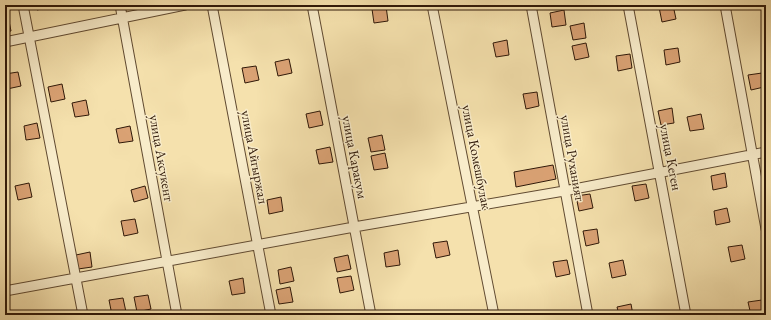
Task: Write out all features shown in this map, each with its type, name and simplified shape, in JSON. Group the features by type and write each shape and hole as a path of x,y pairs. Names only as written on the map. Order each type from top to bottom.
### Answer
{"street":[{"path":"23,5 83,315"},
{"name":"улица Аксукент","path":"120,5 166,262 177,315"},
{"path":"5,42 185,5"},
{"name":"улица Айгыржал","path":"212,5 272,315"},
{"name":"улица Каракум","path":"312,5 371,315"},
{"name":"улица Комешбулак","path":"432,5 494,315"},
{"name":"улица Руханият","path":"531,5 588,315"},
{"name":"улица Кеген","path":"628,5 686,315"},
{"path":"725,5 766,229"},
{"path":"5,292 354,227 564,191 766,152"}],"building":[{"path":"36,5 50,5 50,7 37,10"},
{"path":"673,5 676,19 662,22 659,7"},
{"path":"386,6 388,21 374,23 372,9"},
{"path":"564,10 566,25 552,27 550,13"},
{"path":"8,16 11,31 5,32 5,17"},
{"path":"584,23 586,38 573,40 570,26"},
{"path":"507,40 509,55 496,57 493,43"},
{"path":"586,43 589,57 575,60 572,46"},
{"path":"678,48 680,62 666,65 664,50"},
{"path":"630,54 632,68 618,71 616,56"},
{"path":"289,59 292,73 278,76 275,62"},
{"path":"256,66 259,80 245,83 242,68"},
{"path":"18,72 21,86 7,89 5,74"},
{"path":"762,73 764,87 751,90 748,75"},
{"path":"62,84 65,99 51,102 48,87"},
{"path":"537,92 539,106 526,109 523,94"},
{"path":"86,100 89,115 75,117 72,103"},
{"path":"672,108 674,123 661,125 658,111"},
{"path":"320,111 323,125 309,128 306,114"},
{"path":"701,114 704,129 690,131 687,117"},
{"path":"37,123 40,138 26,140 24,126"},
{"path":"130,126 133,141 119,143 116,129"},
{"path":"382,135 385,150 371,152 368,138"},
{"path":"330,147 333,162 319,164 316,150"},
{"path":"385,153 388,168 374,170 371,156"},
{"path":"553,165 556,179 516,187 514,172"},
{"path":"725,173 727,187 713,190 711,176"},
{"path":"29,183 32,197 18,200 15,186"},
{"path":"646,184 649,198 635,201 632,186"},
{"path":"145,186 148,198 134,202 131,190"},
{"path":"590,194 593,208 579,211 576,196"},
{"path":"281,197 283,211 269,214 267,200"},
{"path":"727,208 730,222 716,225 714,211"},
{"path":"135,219 138,233 124,236 121,221"},
{"path":"597,229 599,243 586,246 583,231"},
{"path":"447,241 450,255 436,258 433,243"},
{"path":"742,245 745,259 731,262 728,247"},
{"path":"398,250 400,265 386,267 384,253"},
{"path":"90,252 92,267 78,269 76,255"},
{"path":"348,255 351,269 337,272 334,258"},
{"path":"567,260 570,274 556,277 553,262"},
{"path":"623,260 626,275 612,278 609,263"},
{"path":"291,267 294,281 280,284 278,270"},
{"path":"351,276 354,290 340,293 337,278"},
{"path":"243,278 245,293 232,295 229,281"},
{"path":"290,287 293,302 279,304 276,290"},
{"path":"148,295 151,309 137,312 134,297"},
{"path":"123,298 126,312 112,315 109,300"},
{"path":"762,300 765,314 751,315 748,302"},
{"path":"631,304 633,315 619,315 617,307"}]}
